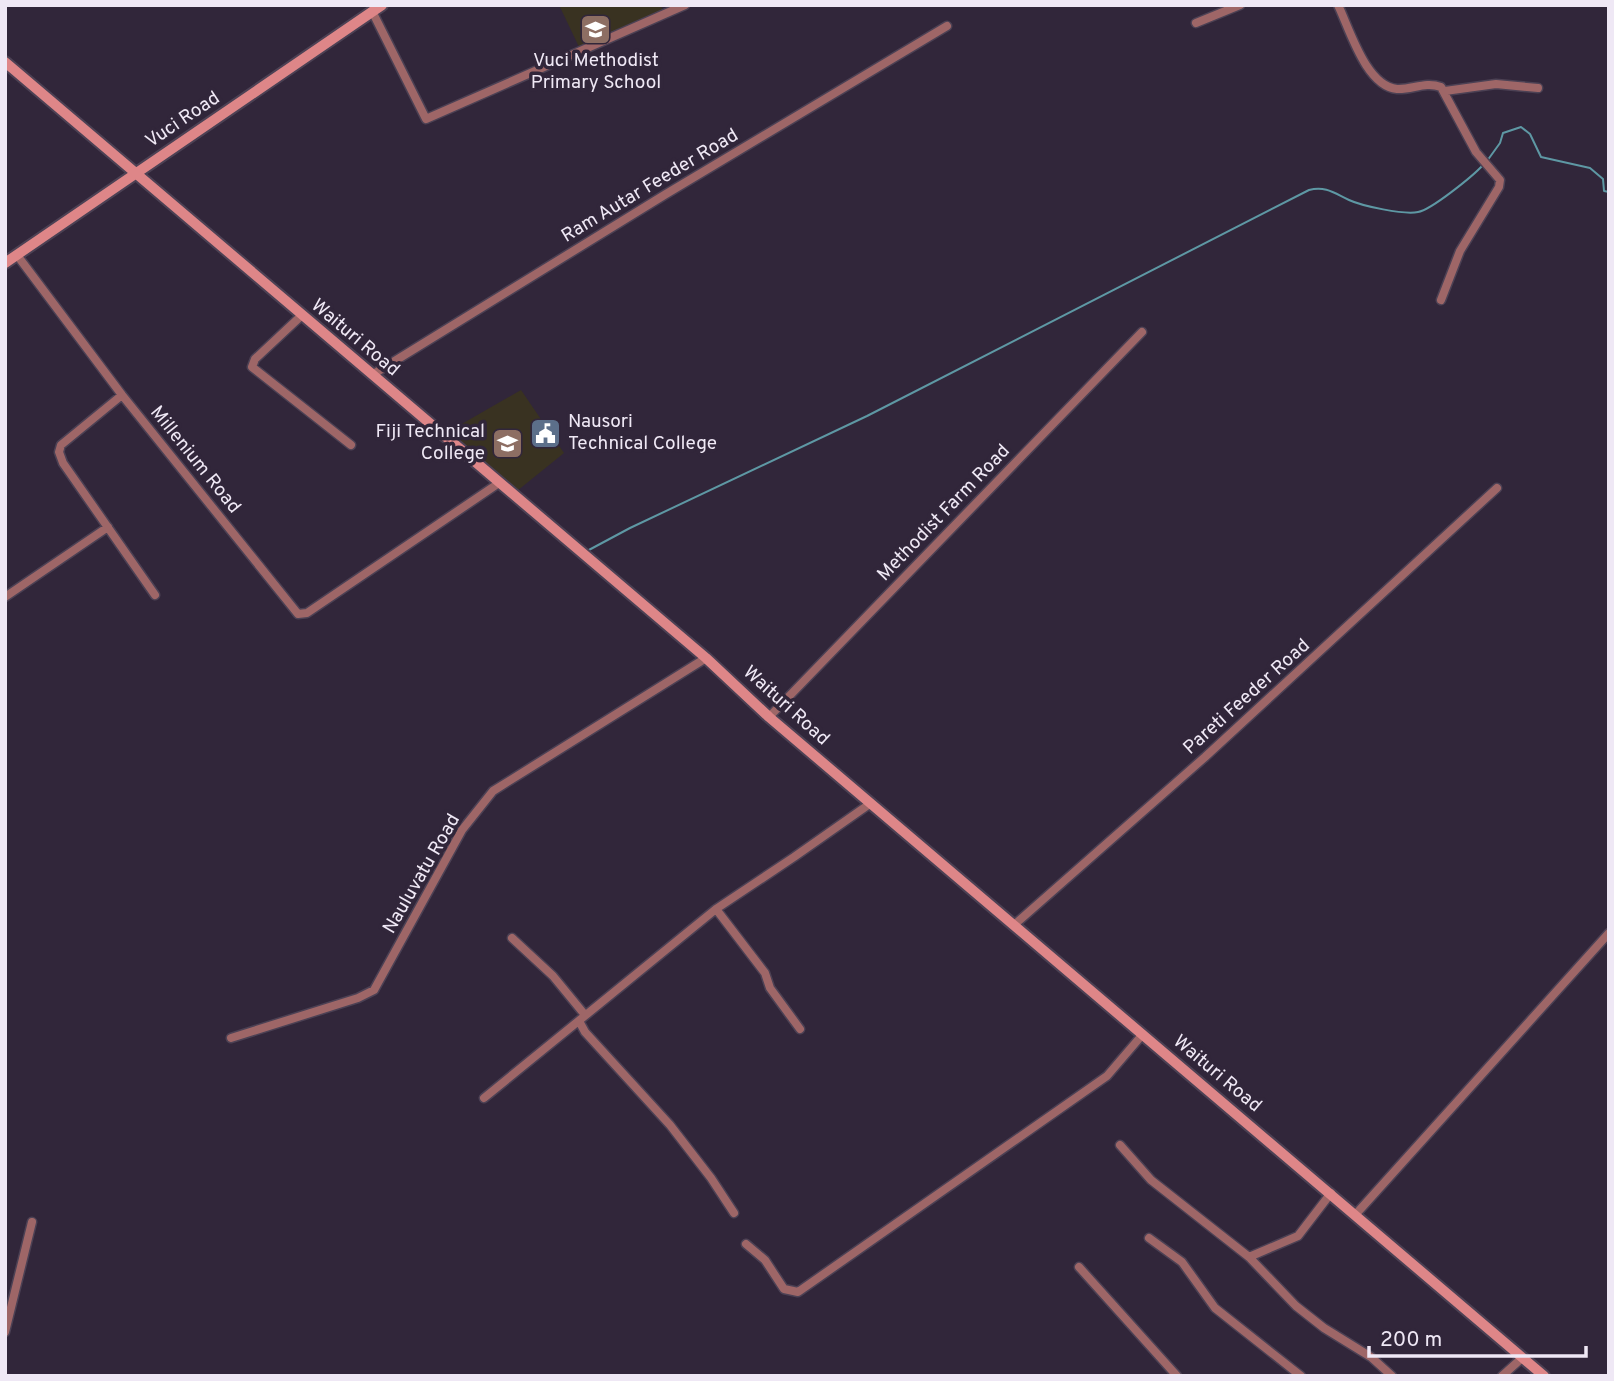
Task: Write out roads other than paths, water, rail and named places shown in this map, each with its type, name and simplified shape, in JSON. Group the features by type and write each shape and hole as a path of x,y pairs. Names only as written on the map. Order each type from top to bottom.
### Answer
{"main road":[{"name":"Vuci Road","path":"5,263 377,8"},
{"name":"Waituri Road","path":"5,62 1544,1376"}],"street":[{"path":"377,8 426,119 685,5"},
{"path":"1196,23 1240,5"},
{"path":"1338,5 1370,74 1394,89 1430,84 1445,91 1462,128 1500,183 1460,251 1441,300"},
{"name":"Ram Autar Feeder Road","path":"372,375 666,194 947,26"},
{"path":"1445,91 1496,84 1538,88"},
{"name":"Millenium Road","path":"17,255 122,395 298,614 307,613 499,483"},
{"path":"301,316 255,359 252,367 351,445"},
{"name":"Methodist Farm Road","path":"769,717 1142,332"},
{"path":"122,395 59,449 59,456 155,595"},
{"name":"Pareti Feeder Road","path":"1014,925 1205,757 1497,488"},
{"path":"5,597 108,527"},
{"name":"Nauluvatu Road","path":"231,1038 358,998 374,990 462,830 493,791 706,658"},
{"path":"484,1098 716,909 870,803"},
{"path":"716,909 765,973 770,988 800,1029"},
{"path":"1356,1214 1609,933"},
{"path":"512,938 552,976 582,1018 585,1032 670,1125 734,1213"},
{"path":"746,1244 761,1254 784,1289 798,1292 1107,1076 1143,1034"},
{"path":"1120,1145 1152,1180 1249,1257 1296,1306 1324,1328 1371,1357 1392,1376"},
{"path":"1249,1257 1297,1236 1331,1194"},
{"path":"5,1332 32,1222"},
{"path":"1149,1238 1182,1262 1216,1308 1301,1376"},
{"path":"1079,1267 1177,1376"},
{"path":"1502,1376 1522,1358"}],"waterway":[{"path":"1487,161 1500,143 1503,133 1521,127 1530,134 1541,157 1590,168 1603,179 1604,191 1609,192"},
{"path":"587,551 867,416 1309,190 1325,190 1383,209 1418,212 1442,199 1483,165"}],"place":[{"name":"Vuci Methodist Primary School","path":"596,30"},
{"name":"Nausori Technical College","path":"545,433"},
{"name":"Fiji Technical College","path":"508,443"}]}
